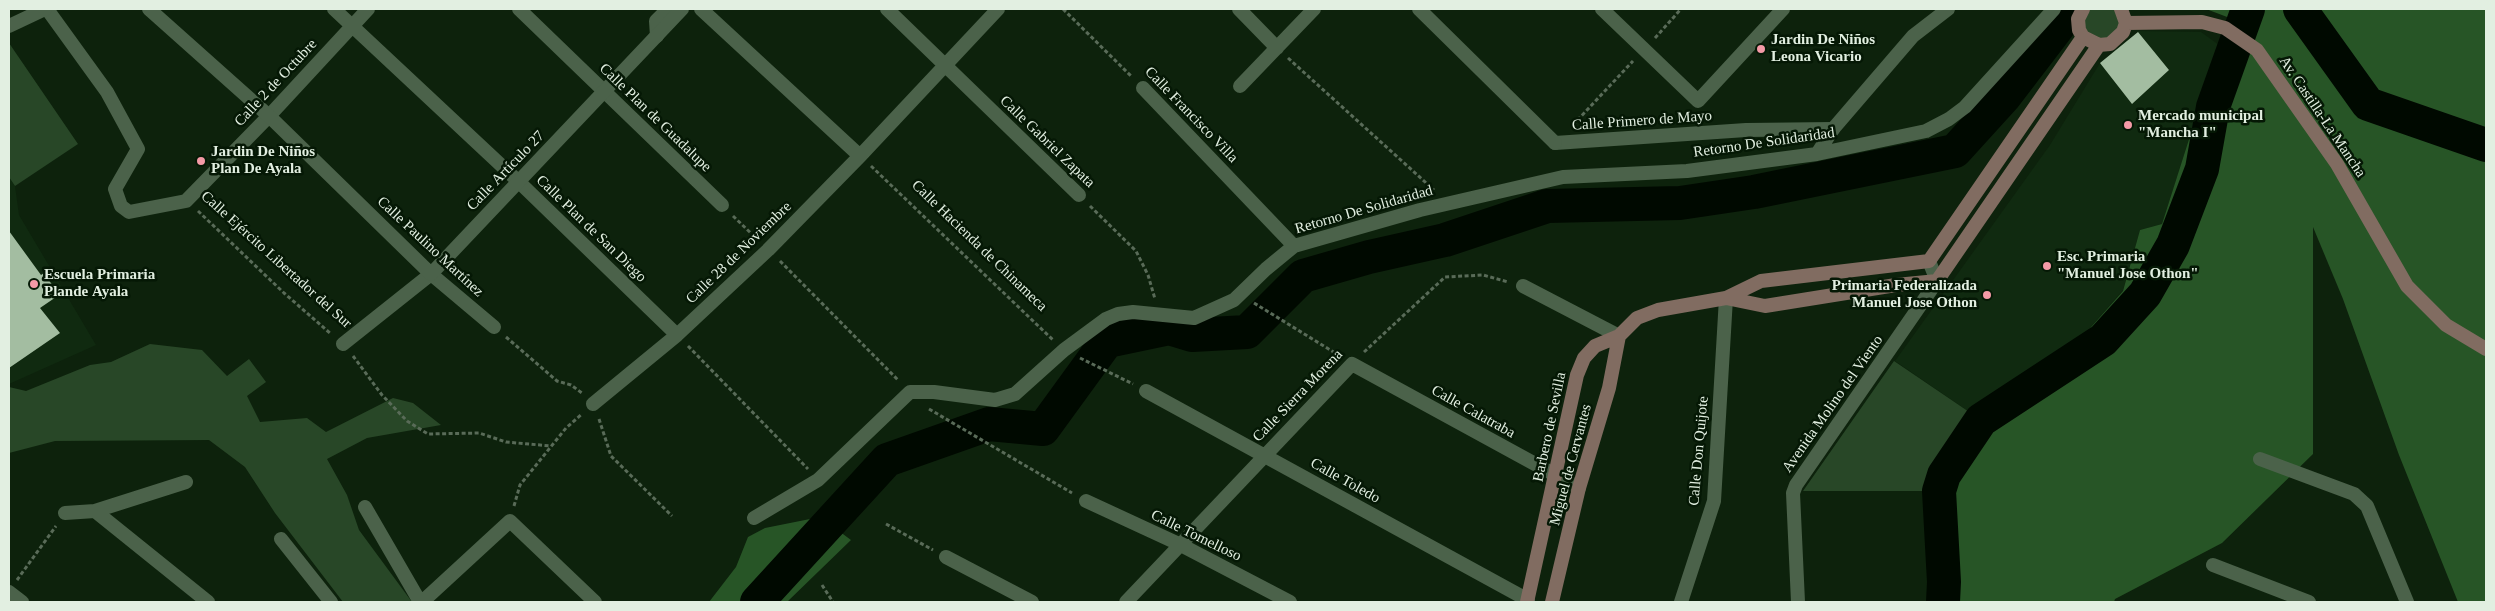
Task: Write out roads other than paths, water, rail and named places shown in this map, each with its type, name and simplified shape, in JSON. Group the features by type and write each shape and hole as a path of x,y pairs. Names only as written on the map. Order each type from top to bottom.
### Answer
{"main road":[{"path":"2080,9 2078,19 2083,37 2099,45 2110,44 2117,40 2123,32 2126,23 2121,9"},
{"name":"Av. Castilla-La Mancha","path":"2126,23 2202,22 2225,28 2257,50 2337,164 2407,286 2446,325 2486,349"},
{"path":"1929,261 2083,37"},
{"name":"Avenida Molino del Viento","path":"1938,281 2099,45"},
{"name":"Barbero de Sevilla","path":"1527,601 1556,477 1577,375 1584,358 1595,346 1619,336 1637,318 1658,310 1726,298 1761,281 1929,261"},
{"name":"Barbero de Sevilla","path":"1726,298 1765,306 1896,285 1938,281"},
{"name":"Miguel de Cervantes","path":"1552,602 1580,488 1609,388 1619,336"}],"street":[{"path":"9,26 46,9"},
{"name":"Calle Ejército Libertador del Sur","path":"46,9 107,92 138,149 115,189 121,206 130,212 186,200"},
{"name":"Calle Paulino Martínez","path":"149,9 269,116 431,274 494,327"},
{"name":"Calle Plan de San Diego","path":"334,9 519,182 677,335"},
{"name":"Calle 2 de Octubre","path":"186,200 269,116 368,9"},
{"name":"Calle Plan de Guadalupe","path":"519,9 722,205"},
{"path":"657,36 656,21 668,9"},
{"name":"Calle Artículo 27","path":"344,344 431,274 682,9"},
{"path":"701,9 866,161"},
{"name":"Calle Gabriel Zapata","path":"886,9 1079,195"},
{"name":"Calle 28 de Noviembre","path":"594,404 677,335 866,161 945,66 998,9"},
{"path":"1239,9 1277,48"},
{"path":"1240,86 1314,9"},
{"name":"Calle Primero de Mayo","path":"1419,9 1556,143 1746,130 1833,129"},
{"path":"1602,9 1698,101 1783,9"},
{"path":"1817,154 1833,129 1913,36 1948,9"},
{"name":"Retorno De Solidaridad","path":"754,518 818,480 910,392 934,392 995,400 1014,394 1064,350 1106,319 1118,314 1133,312 1194,318 1234,300 1266,269 1294,246 1449,203 1563,177 1687,171 1817,154 1926,131 1949,119 1965,107 2054,9"},
{"name":"Calle Francisco Villa","path":"1143,88 1294,246"},
{"path":"2042,97 2058,106"},
{"path":"1929,261 1938,281"},
{"name":"Avenida Molino del Viento","path":"1798,602 1793,493 1796,485 1938,281"},
{"path":"1523,286 1619,336"},
{"name":"Calle Don Quijote","path":"1681,602 1714,501 1726,298"},
{"name":"Calle Calatraba","path":"1352,364 1556,477 1580,488"},
{"name":"Calle Sierra Morena","path":"1126,602 1263,455 1352,364"},
{"name":"Calle Toledo","path":"1146,391 1527,601"},
{"path":"2260,459 2354,494 2367,506 2408,602"},
{"path":"65,513 95,511 186,482"},
{"name":"Calle Tomelloso","path":"1086,501 1179,544 1290,602"},
{"path":"365,507 421,602 510,521 595,602"},
{"path":"95,511 208,602"},
{"path":"281,539 331,602"},
{"path":"946,558 1032,602"},
{"path":"2213,564 2309,602"},
{"path":"9,591 22,602"}],"waterway":[{"path":"1943,602 1944,582 1939,491 1944,475 1981,420 2103,340 2145,294 2173,245 2202,169 2213,107 2248,9"},
{"path":"2300,9 2368,104 2486,145"},
{"path":"757,602 887,460 989,424 1043,429 1107,341 1169,328 1192,335 1247,332 1303,276 1369,257 1445,240 1547,206 1680,203 1754,192 1955,151 2005,96 2064,19"}],"place":[{"name":"Jardin De Niños Leona Vicario","path":"1761,49"},
{"name":"Mercado municipal \"Mancha I\"","path":"2128,125"},
{"name":"Jardin De Niños Plan De Ayala","path":"201,161"},
{"name":"Esc. Primaria \"Manuel Jose Othon\"","path":"2047,266"},
{"name":"Escuela Primaria Plande Ayala","path":"34,284"},
{"name":"Primaria Federalizada Manuel Jose Othon","path":"1987,295"}]}
